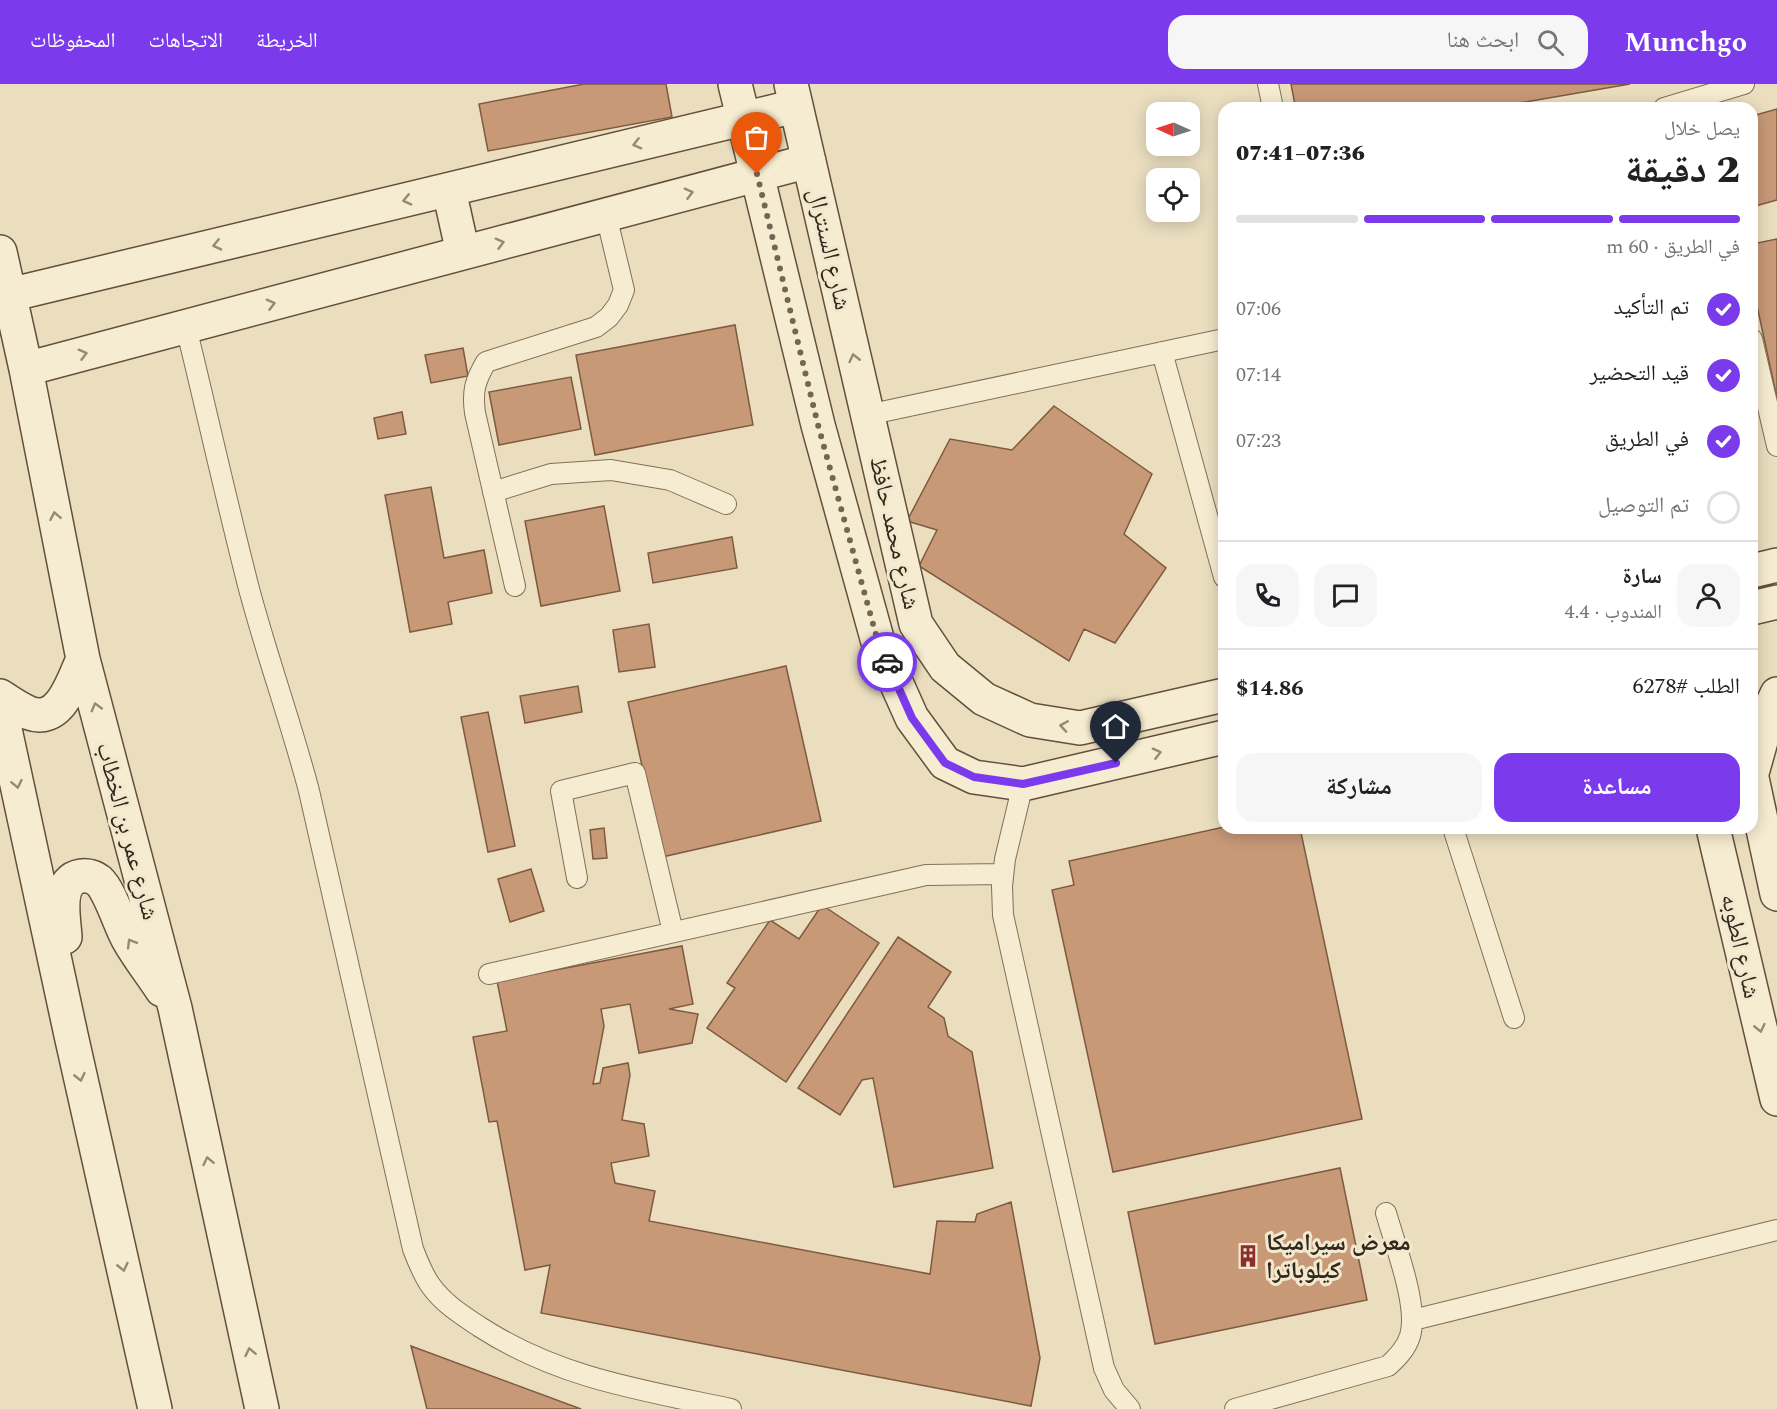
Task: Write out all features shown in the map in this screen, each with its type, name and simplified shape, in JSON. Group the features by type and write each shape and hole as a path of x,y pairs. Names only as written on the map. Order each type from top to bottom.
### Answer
{"street":[{"path":"735,84 818,425 867,415"},
{"path":"9,295 744,118 794,95"},
{"name":"شارع السنترال","path":"794,95 867,415"},
{"path":"26,369 809,161"},
{"path":"449,190 463,253"},
{"name":"شارع عمر بن الخطاب","path":"0,252 26,369 83,659 175,1008 262,1409"},
{"name":"شارع محمد حافظ","path":"867,415 916,624 945,667 984,699 1030,720 1080,728 1218,696"},
{"name":"شارع محمد حافظ","path":"818,425 878,642 912,718 945,763 974,777 1023,784 1218,738"},
{"path":"1758,570 1777,565"},
{"path":"1758,607 1777,602"},
{"path":"0,696 28,713 39,715 50,713 64,698 83,659"},
{"path":"1758,752 1770,709 1777,694"},
{"path":"0,706 155,1409"},
{"name":"شارع الطوبه","path":"1758,806 1777,894"},
{"name":"شارع الطوبه","path":"1714,834 1777,1100"},
{"path":"71,1035 62,896 67,885 76,877 88,875 99,881 129,942 175,1008"}],"lane":[{"path":"1268,84 1272,102"},
{"path":"1699,102 1735,85"},
{"path":"515,586 475,413 473,395 477,377 486,362 596,327 609,317 618,305 624,290 606,215"},
{"path":"186,327 248,585 266,650 298,747 309,791 412,1250 421,1269 432,1287 446,1303 495,1336 528,1354 600,1381 731,1409"},
{"path":"867,415 1218,340"},
{"path":"1162,352 1218,555"},
{"path":"1758,365 1777,446"},
{"path":"493,492 551,474 611,470 670,480 726,504"},
{"path":"577,878 561,791 635,773 673,932"},
{"path":"1023,784 1005,859 1002,886 1003,915 1104,1368 1114,1390 1130,1409"},
{"path":"1456,834 1514,1018"},
{"path":"489,974 926,875 1003,874"},
{"path":"1235,1409 1388,1366 1401,1354 1409,1338 1413,1320 1411,1303 1386,1213"},
{"path":"1413,1320 1777,1230"}],"building":[{"path":"584,84 666,84 672,117 488,151 479,104"},
{"path":"1291,84 1630,84 1525,102 1294,102"},
{"path":"1777,109 1777,200 1758,205 1758,114"},
{"path":"1777,239 1777,398 1758,311 1758,243"},
{"path":"735,325 753,425 595,455 576,355"},
{"path":"463,348 468,376 431,383 425,355"},
{"path":"571,377 581,429 499,445 489,392"},
{"path":"1054,406 1152,474 1124,534 1166,568 1115,643 1084,629 1069,661 919,566 937,530 907,521 950,439 1012,450"},
{"path":"402,412 406,434 378,439 374,418"},
{"path":"431,487 444,558 484,550 492,593 448,602 452,624 410,632 385,495"},
{"path":"604,506 620,591 541,606 525,521"},
{"path":"732,537 737,568 653,583 648,553"},
{"path":"649,624 655,667 619,672 613,630"},
{"path":"786,666 821,821 662,857 628,702"},
{"path":"578,686 582,712 525,723 520,696"},
{"path":"488,712 515,846 488,852 461,717"},
{"path":"604,828 607,858 593,859 590,830"},
{"path":"1218,828 1218,834 1301,834 1362,1119 1113,1172 1052,890 1074,885 1069,861"},
{"path":"531,869 544,911 510,922 498,879"},
{"path":"822,905 879,943 786,1082 707,1028 735,988 727,983 770,920 799,939"},
{"path":"898,937 951,972 928,1007 944,1018 948,1036 972,1052 993,1168 894,1187 873,1078 862,1080 840,1115 798,1088"},
{"path":"682,946 693,1004 669,1009 698,1014 692,1043 639,1053 630,1004 601,1009 604,1026 593,1084 600,1083 603,1068 628,1063 630,1075 622,1120 644,1124 649,1156 611,1163 615,1183 655,1191 649,1221 930,1274 937,1221 975,1222 977,1214 1011,1202 1040,1358 1031,1406 541,1313 550,1265 525,1270 497,1121 489,1122 473,1037 507,1031 497,981"},
{"name":"معرض سيراميكا كيلوباترا","path":"1340,1168 1367,1300 1155,1344 1128,1212"},
{"path":"411,1346 581,1409 427,1409"}],"way so far":[{"path":"757,174 818,425 878,642 887,662"}],"place":[{"name":"معرض سيراميكا كيلوباترا","path":"1248,1256"}],"route":[{"path":"887,662 912,718 945,763 974,777 1023,784 1116,763"}]}
